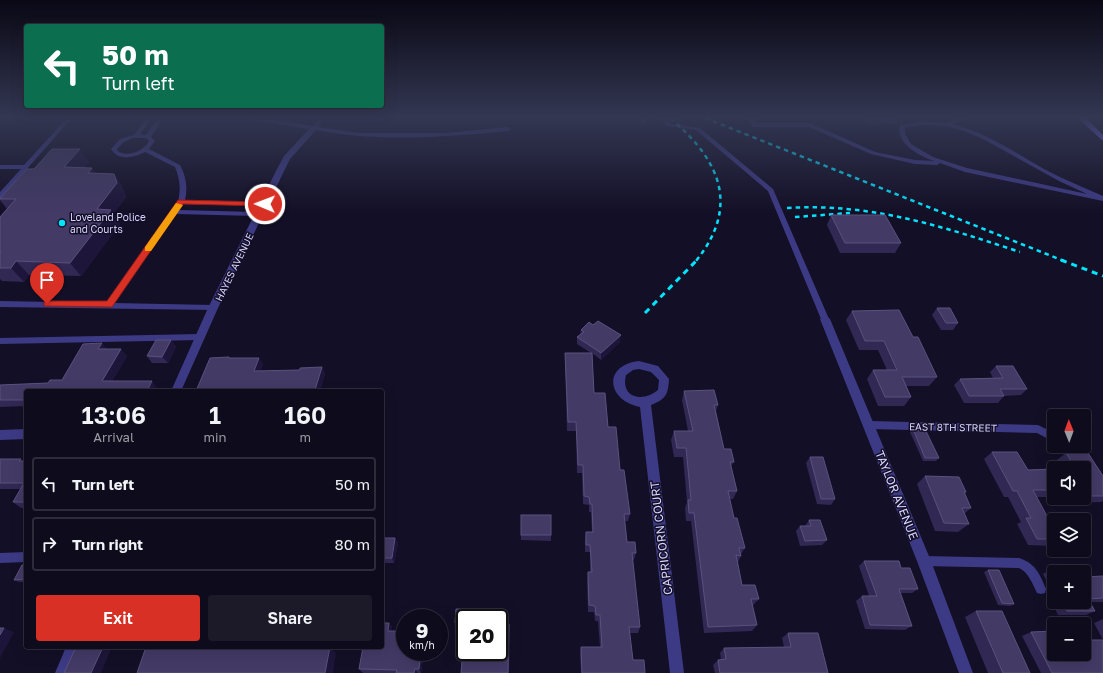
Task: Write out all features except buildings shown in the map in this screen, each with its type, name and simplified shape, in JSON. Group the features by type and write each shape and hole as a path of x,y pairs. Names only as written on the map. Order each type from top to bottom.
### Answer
{"street":[{"name":"HAYES AVENUE","path":"177,389 213,308 287,158 295,149"},
{"name":"TAYLOR AVENUE","path":"825,319 924,561 966,673"},
{"name":"CAPRICORN COURT","path":"645,403 677,673"},
{"path":"0,435 24,434"},
{"path":"62,673 72,649"}],"lane":[{"path":"1,194 42,149"},
{"path":"109,305 181,202 184,189 184,177 178,166 145,150 127,155 117,154 114,149"},
{"path":"722,149 771,190 825,319"},
{"path":"867,149 915,162 950,164"},
{"path":"918,149 931,158 965,170 1103,199"},
{"path":"1006,149 1061,180 1103,199"},
{"path":"0,168 26,167"},
{"path":"181,202 265,204"},
{"path":"174,212 260,214"},
{"path":"0,304 213,308"},
{"path":"0,341 200,337"},
{"name":"EAST 8TH STREET","path":"869,425 1038,429 1047,434"},
{"path":"1082,453 1095,472"},
{"path":"0,558 24,557"},
{"path":"924,561 1025,564 1031,569 1040,589"}],"railway":[{"path":"696,261 710,240 718,221 720,202 718,184 712,166 700,149"},
{"path":"784,149 1064,261"},
{"path":"787,208 818,207 848,209 906,218 962,233 1020,252"},
{"path":"795,217 850,213"},
{"path":"645,313 697,260"},
{"path":"1061,260 1103,276"}],"slow traffic":[{"path":"148,249 179,205"}],"place":[{"name":"Loveland Police and Courts","path":"62,223"}],"route":[{"path":"47,304 109,305 181,202 265,204"}]}
